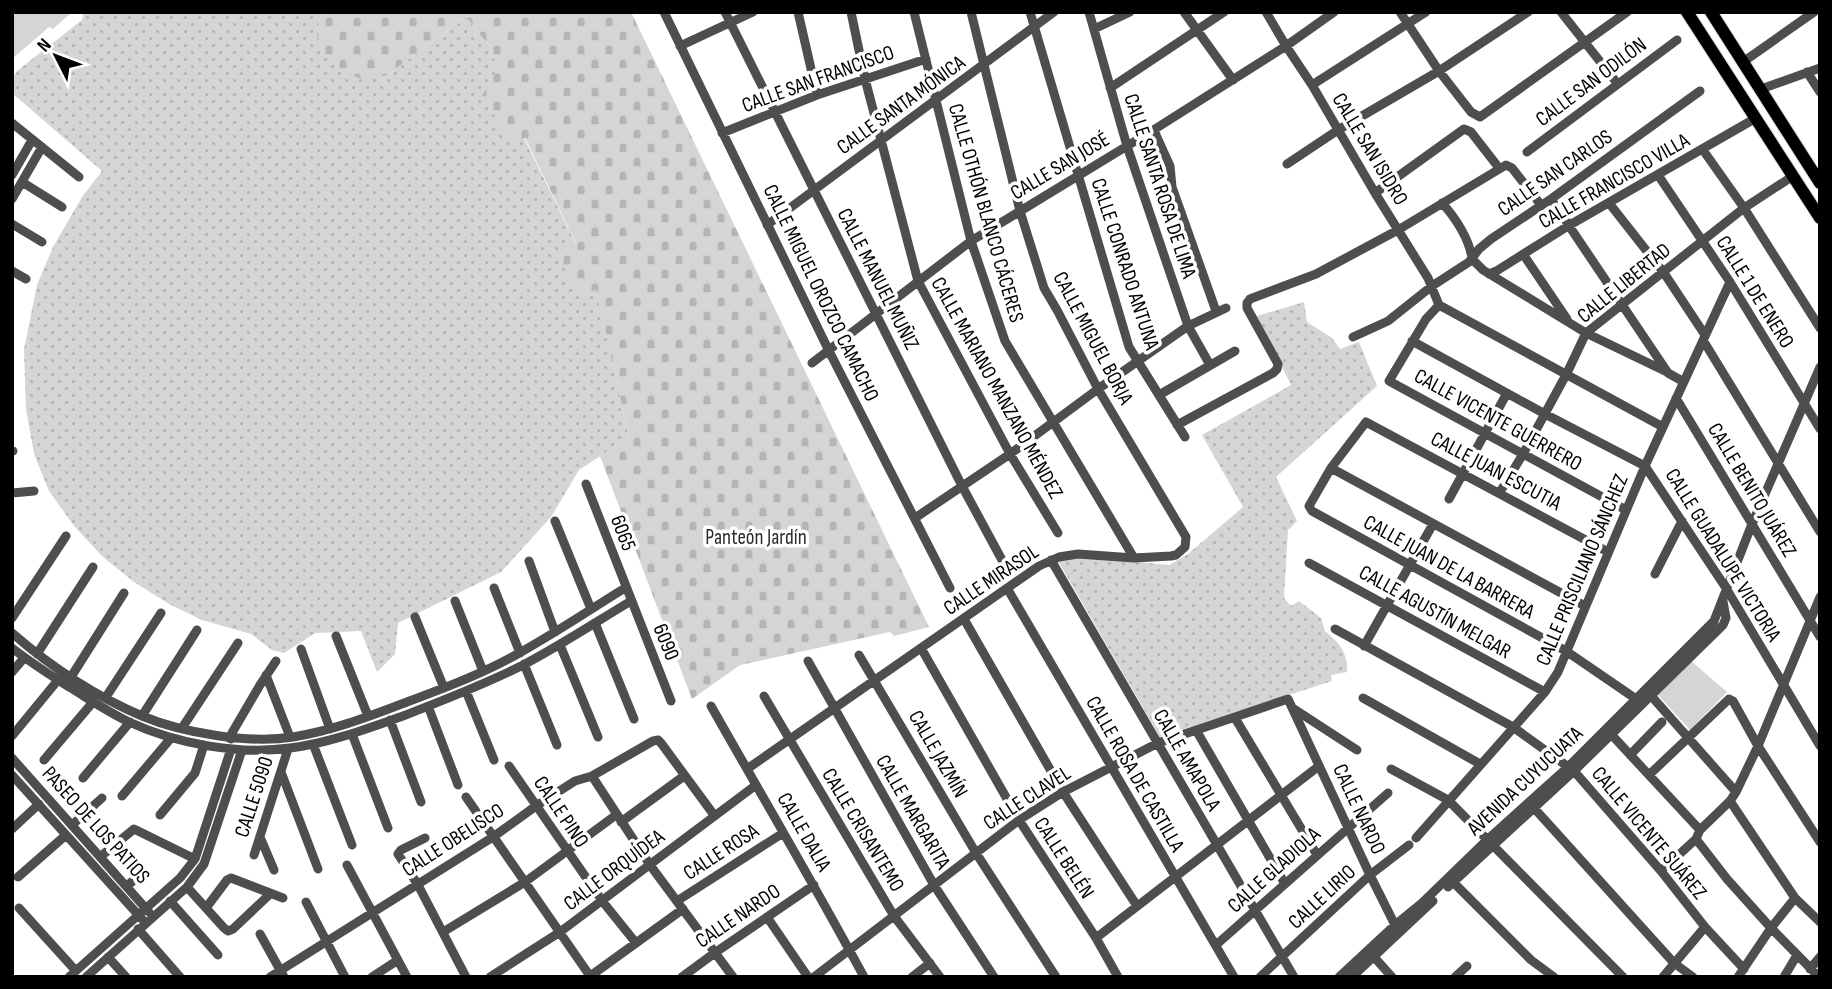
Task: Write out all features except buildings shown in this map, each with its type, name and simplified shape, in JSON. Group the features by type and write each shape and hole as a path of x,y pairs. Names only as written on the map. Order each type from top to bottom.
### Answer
{"main road":[{"path":"1687,12 1820,218"},
{"path":"1711,12 1820,183"}],"street":[{"name":"CALLE MIGUEL OROZCO CAMACHO","path":"664,12 829,351 950,588"},
{"name":"CALLE MANUEL MUÑIZ","path":"725,12 962,486 1002,560"},
{"path":"680,46 752,12"},
{"path":"798,12 817,95"},
{"name":"CALLE MARIANO MANZANO MÉNDEZ","path":"851,12 865,79 918,281 1010,454 1058,533"},
{"name":"CALLE OTHÓN BLANCO CÁCERES","path":"914,12 971,241 1004,341 1134,558"},
{"name":"CALLE MIGUEL BORJA","path":"971,12 1020,211 1044,289 1058,310 1098,389 1186,537 1186,544"},
{"name":"CALLE CONRADO ANTUNA","path":"1031,12 1129,347 1185,437"},
{"name":"CALLE SANTA MÓNICA","path":"767,225 1054,12"},
{"name":"CALLE SANTA ROSA DE LIMA","path":"1089,12 1127,146 1188,326 1210,365"},
{"path":"1094,29 1130,12"},
{"path":"1184,12 1233,80"},
{"path":"1110,88 1224,12"},
{"name":"CALLE SAN ISIDRO","path":"1266,12 1436,296"},
{"name":"CALLE SAN JOSÉ","path":"812,363 971,241 1233,80 1334,12"},
{"path":"1400,12 1439,71 1476,117 1483,116 1627,12"},
{"path":"1312,85 1426,12"},
{"path":"1287,164 1338,130 1439,71 1528,12"},
{"path":"1561,12 1617,83"},
{"path":"1743,62 1814,12"},
{"name":"CALLE SAN ODILÓN","path":"1527,152 1677,40"},
{"name":"CALLE SAN FRANCISCO","path":"722,133 817,95 926,59"},
{"path":"1761,89 1820,68"},
{"path":"1807,72 1820,92"},
{"name":"CALLE SAN CARLOS","path":"1389,381 1426,320 1436,296 1483,245 1700,91"},
{"name":"CALLE FRANCISCO VILLA","path":"1489,274 1756,118"},
{"path":"12,123 79,177"},
{"path":"1155,129 1170,166 1172,187 1216,311"},
{"path":"1375,193 1466,129 1504,166"},
{"path":"14,170 38,143"},
{"path":"12,199 38,143"},
{"path":"1703,150 1744,208 1820,328"},
{"path":"1177,425 1277,369 1278,364 1247,307 1250,299 1316,274 1398,230 1504,166 1512,167 1541,205"},
{"name":"CALLE 1 DE ENERO","path":"1658,175 1730,282 1820,429"},
{"name":"CALLE LIBERTAD","path":"1500,492 1545,414 1586,333 1744,208 1793,176"},
{"path":"22,182 62,207"},
{"path":"1551,198 1668,373"},
{"path":"1441,203 1450,212 1470,247 1472,259 1489,274 1586,333 1684,382"},
{"path":"1609,203 1664,273 1820,533"},
{"path":"12,224 42,242"},
{"path":"1523,254 1567,320"},
{"path":"12,271 26,279"},
{"name":"CALLE PRISCILIANO SÁNCHEZ","path":"1413,842 1545,692 1558,672 1645,466 1730,282"},
{"path":"1353,337 1436,296 1663,427"},
{"path":"915,518 1010,454 1188,326 1226,307"},
{"name":"CALLE GUADALUPE VICTORIA","path":"1412,341 1645,466 1726,588 1820,746"},
{"path":"1159,395 1235,351"},
{"name":"AVENIDA CUYUCUATA","path":"1491,842 1534,808 1714,621 1752,524 1820,367"},
{"name":"CALLE VICENTE GUERRERO","path":"1389,381 1626,510"},
{"path":"1449,499 1507,393"},
{"name":"CALLE BENITO JUÁREZ","path":"1676,398 1820,637"},
{"name":"CALLE JUAN ESCUTIA","path":"1331,468 1366,422 1608,552"},
{"path":"1331,468 1585,606"},
{"name":"CALLE JUAN DE LA BARRERA","path":"1331,468 1308,508 1566,651 1638,701"},
{"name":"6065","path":"586,484 628,595"},
{"path":"12,493 34,491"},
{"path":"555,521 591,609"},
{"path":"1655,574 1682,521"},
{"path":"1364,646 1433,524"},
{"path":"12,618 66,536"},
{"name":"CALLE MIRASOL","path":"747,769 1026,574 1051,560 1078,554 1134,558 1171,556 1186,544"},
{"name":"CALLE AMAPOLA","path":"1051,560 1294,977"},
{"path":"529,561 555,632"},
{"name":"CALLE AGUSTÍN MELGAR","path":"1309,563 1545,692"},
{"path":"37,654 93,567"},
{"path":"494,588 520,653"},
{"name":"CALLE ROSA DE CASTILLA","path":"1007,588 1234,977"},
{"path":"71,677 124,593"},
{"path":"12,633 71,677 142,716 182,728 229,737 290,737 330,729 444,688 520,653 591,609 628,595"},
{"path":"12,648 93,702 130,722 171,738 204,745 288,749 352,734 466,691 560,645 595,623 628,595"},
{"name":"6090","path":"628,595 671,701"},
{"path":"1661,871 1733,797 1758,746 1820,597"},
{"path":"455,601 483,671"},
{"path":"106,697 161,613"},
{"path":"415,617 444,688"},
{"path":"964,619 1063,792 1138,906"},
{"path":"595,623 634,719"},
{"name":"CALLE VICENTE SUÁREZ","path":"1335,629 1513,727 1571,769 1661,871 1741,973"},
{"path":"142,716 197,630"},
{"path":"336,636 368,716"},
{"path":"182,728 238,643"},
{"path":"560,645 598,737"},
{"name":"CALLE BELÉN","path":"921,648 1019,820 1096,938 1118,977"},
{"path":"301,649 330,729"},
{"name":"CALLE JAZMÍN","path":"859,654 976,853 1056,977"},
{"path":"12,672 24,658"},
{"path":"229,737 276,661"},
{"name":"CALLE MARGARITA","path":"808,661 934,885 994,977"},
{"path":"523,664 557,744"},
{"path":"266,674 290,737"},
{"path":"12,736 58,680"},
{"path":"466,691 494,760"},
{"path":"1647,692 1687,737 1733,797 1795,898 1820,922"},
{"name":"CALLE CRISANTEMO","path":"764,696 894,916 940,977"},
{"path":"1363,698 1480,764"},
{"name":"CALLE CLAVEL","path":"814,977 1019,820 1063,792 1158,743 1288,699"},
{"name":"CALLE NARDO","path":"1288,699 1397,929"},
{"path":"1648,775 1729,699 1733,701 1758,746 1820,842"},
{"path":"44,760 93,702"},
{"path":"428,706 458,785"},
{"name":"CALLE DALIA","path":"711,706 864,977"},
{"path":"1293,708 1357,750"},
{"path":"1235,718 1317,855"},
{"path":"390,720 421,803"},
{"path":"83,778 130,722"},
{"path":"1630,755 1662,722"},
{"path":"1196,730 1285,884"},
{"path":"1608,731 1698,834 1727,879 1819,977"},
{"path":"352,734 388,828"},
{"path":"229,737 237,748"},
{"path":"122,796 171,738"},
{"path":"86,977 138,929 146,915 195,859 237,748 264,738"},
{"name":"CALLE OBELISCO","path":"271,977 282,974 575,781 592,776 653,741 658,740 684,776"},
{"path":"313,744 352,845"},
{"path":"160,815 195,773 204,745"},
{"path":"19,908 72,974 146,915 187,887 204,864 237,748"},
{"name":"CALLE 5090","path":"254,855 288,749"},
{"name":"PASEO DE LOS PATIOS","path":"12,758 127,886 146,915"},
{"name":"CALLE PINO","path":"509,766 567,852 636,943"},
{"path":"1096,938 1319,766"},
{"path":"1391,769 1448,800 1623,977"},
{"name":"AVENIDA CUYUCUATA","path":"1352,977 1357,966 1571,769"},
{"path":"281,772 318,869"},
{"name":"PASEO DE LOS PATIOS","path":"12,775 66,835 146,915"},
{"path":"592,776 650,865 733,977"},
{"path":"443,932 525,882 684,776 714,815"},
{"name":"CALLE ORQUÍDEA","path":"490,977 603,902 755,785"},
{"name":"CALLE GLADIOLA","path":"1216,945 1388,793"},
{"path":"466,797 593,976"},
{"path":"72,825 103,798"},
{"path":"12,829 39,804"},
{"path":"1534,808 1674,963 1693,977"},
{"path":"100,857 134,829 195,859"},
{"name":"CALLE ROSA","path":"593,976 680,905 783,833"},
{"path":"18,877 66,835"},
{"path":"260,837 274,870"},
{"path":"425,838 398,854 418,885 466,977"},
{"name":"CALLE LIRIO","path":"1260,977 1370,875 1413,842"},
{"path":"346,865 407,977"},
{"path":"127,886 143,872"},
{"path":"206,908 229,879 233,878 283,898"},
{"path":"1451,880 1531,960 1554,977"},
{"name":"CALLE NARDO","path":"682,977 814,885"},
{"path":"187,887 228,931 270,894"},
{"path":"1741,973 1795,898"},
{"path":"170,901 218,955"},
{"path":"306,902 345,977"},
{"path":"767,917 808,977"},
{"path":"1663,977 1705,927"},
{"path":"138,929 180,977"},
{"name":"AVENIDA CUYUCUATA","path":"1339,977 1374,957 1397,929"},
{"path":"260,934 282,974"},
{"path":"1784,977 1797,955"},
{"path":"108,957 126,977"},
{"path":"1374,957 1392,977"},
{"path":"1810,969 1820,957"},
{"path":"372,977 398,960"},
{"path":"912,977 930,963"},
{"path":"1455,977 1468,967"}],"green space":[{"path":"12,12 72,12 53,29 49,27 12,59"},
{"path":"84,12 321,12 317,33 387,75 466,17 490,47 524,138 576,244 576,296 596,289 629,437 579,470 551,517 501,572 398,623 395,654 377,672 361,631 315,633 284,653 272,650 251,634 202,620 169,604 134,582 103,557 74,526 49,491 34,454 26,409 24,349 37,285 53,247 82,197 102,171 12,93 12,79 17,71 82,20"},
{"name":"Panteón Jardín","path":"321,12 631,12 929,627 894,636 890,632 740,665 692,699 600,456 629,437 596,290 576,296 558,251 576,243 525,138 512,142 482,96 498,69 490,47 466,17 387,75 364,80 342,71 322,54 317,33"},
{"path":"1304,302 1307,322 1332,338 1340,349 1359,342 1377,386 1276,477 1297,521 1288,530 1284,598 1291,606 1299,601 1321,618 1325,631 1344,654 1347,672 1331,675 1332,681 1160,737 1058,561 1084,557 1169,565 1188,554 1243,507 1202,435 1291,385 1257,316"},
{"path":"1691,661 1727,692 1690,730 1658,695"}]}
